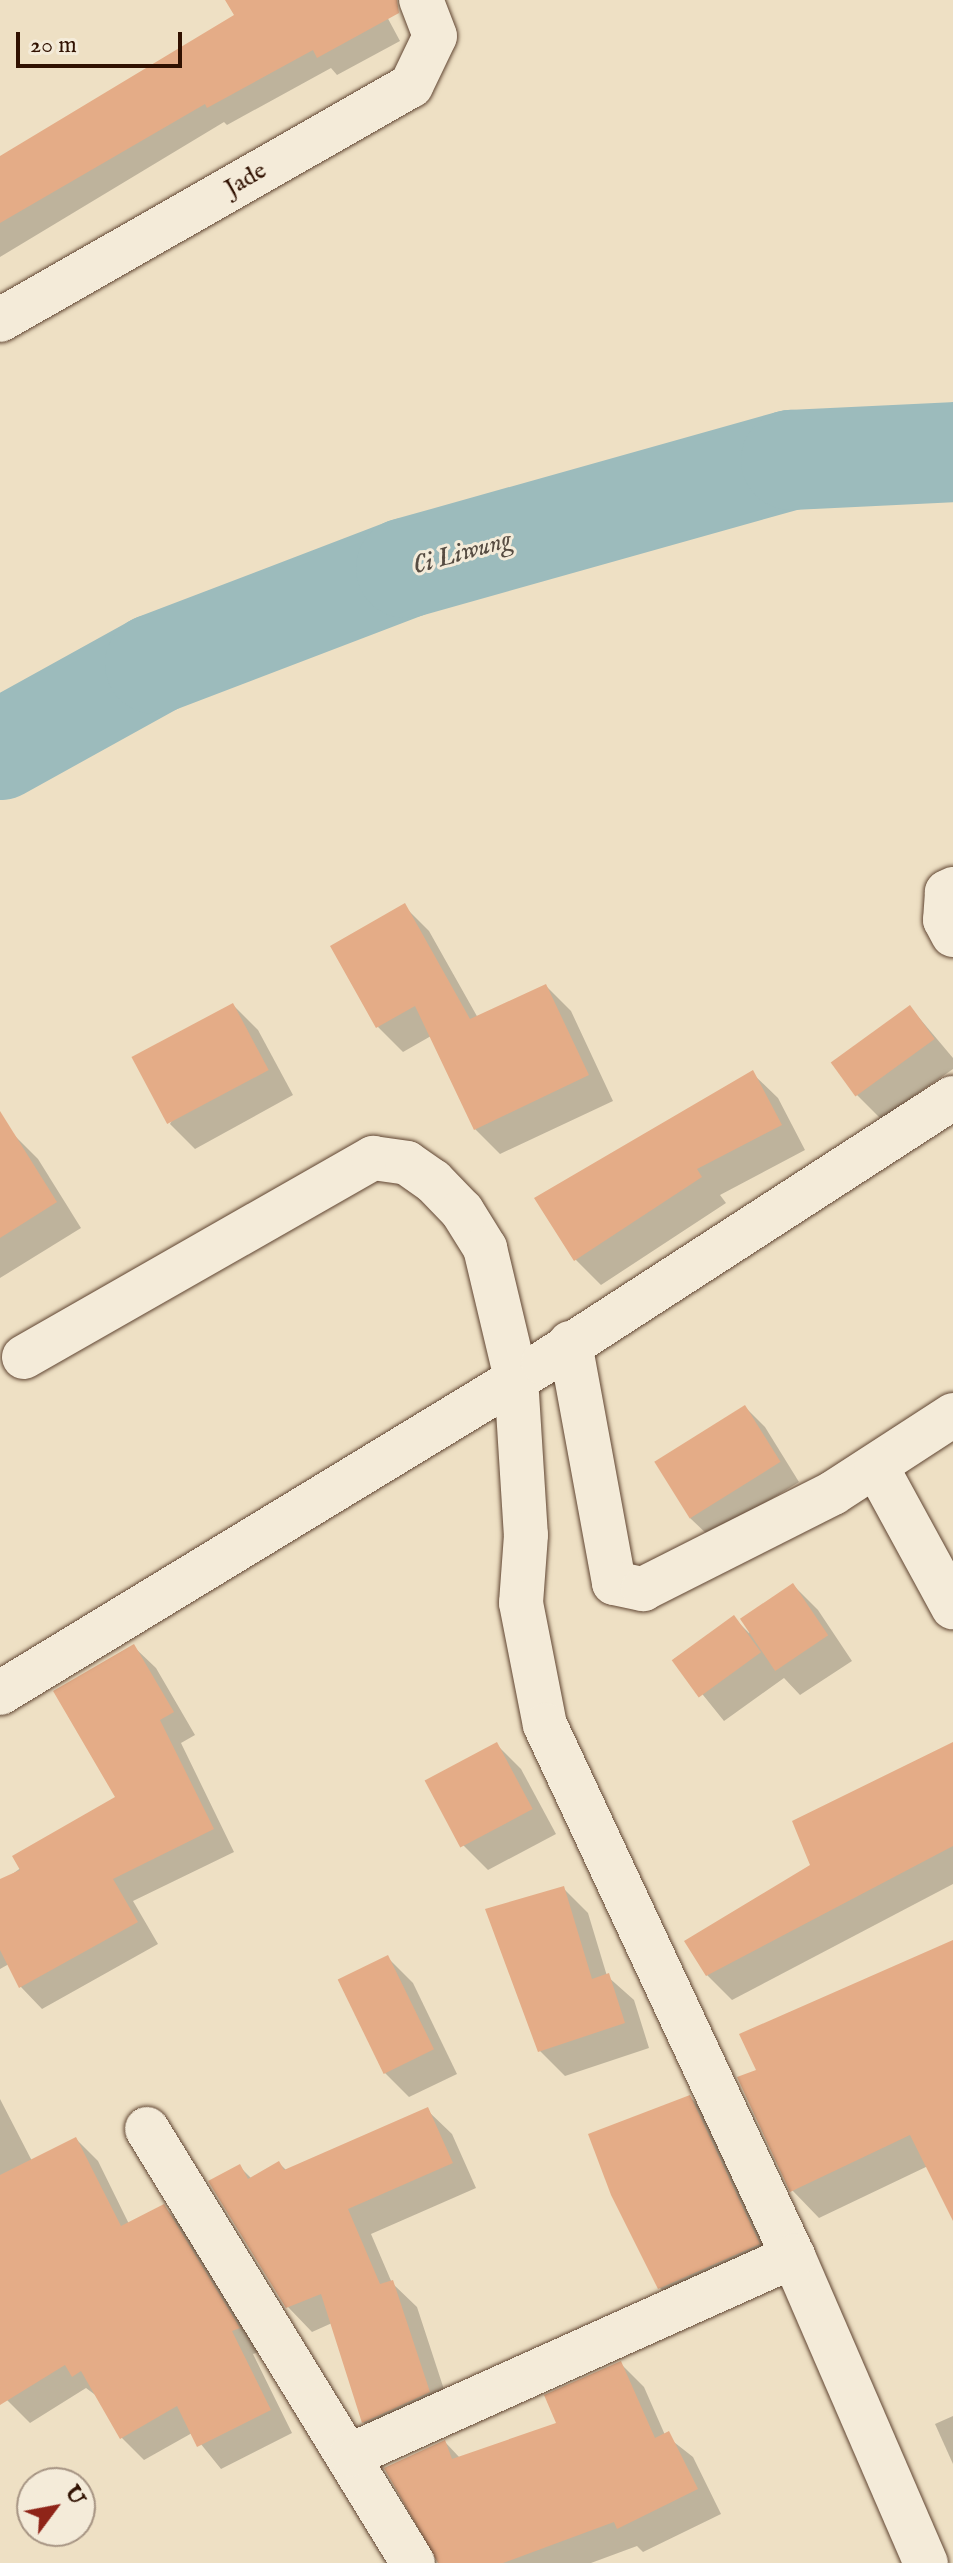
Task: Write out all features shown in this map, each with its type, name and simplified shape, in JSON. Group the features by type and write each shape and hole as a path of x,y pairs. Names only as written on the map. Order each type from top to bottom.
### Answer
{"street":[{"name":"Jade","path":"0,320 411,86 435,36 421,0"},
{"path":"953,889 947,892 945,920 953,935"},
{"path":"0,1693 516,1378 953,1098"},
{"path":"24,1357 373,1158 407,1163 433,1181 462,1211 485,1248 516,1378 526,1535 521,1603 545,1725 793,2256 926,2563"},
{"path":"570,1343 614,1583 643,1589 669,1580 876,1466 953,1415"},
{"path":"876,1466 953,1607"},
{"path":"147,2129 231,2273 351,2455 413,2563"},
{"path":"351,2455 793,2256"}],"building":[{"path":"225,0 397,0 399,13 317,58 313,50 207,108 205,104 0,223 0,156 234,15"},
{"path":"405,903 470,1019 546,984 589,1075 474,1130 415,1006 376,1028 330,946"},
{"path":"233,1003 269,1070 167,1124 131,1057"},
{"path":"910,1005 935,1039 855,1097 831,1063"},
{"path":"753,1070 782,1125 697,1169 702,1177 574,1261 534,1198"},
{"path":"0,1111 57,1202 0,1238"},
{"path":"745,1405 781,1462 690,1519 654,1462"},
{"path":"793,1583 828,1635 775,1671 740,1619"},
{"path":"734,1615 761,1652 699,1697 672,1660"},
{"path":"134,1644 174,1712 160,1720 214,1829 113,1879 138,1922 19,1988 0,1950 0,1879 20,1870 12,1856 115,1797 53,1691"},
{"path":"497,1742 533,1809 460,1848 425,1780"},
{"path":"953,1742 953,1846 706,1976 684,1941 810,1865 792,1821"},
{"path":"564,1886 592,1979 609,1973 625,2023 538,2052 485,1909"},
{"path":"953,1940 953,2221 910,2135 790,2192 737,2077 756,2070 739,2034"},
{"path":"388,1955 434,2049 384,2074 338,1980"},
{"path":"690,2095 760,2244 658,2289 611,2195 588,2134"},
{"path":"428,2107 453,2163 348,2209 380,2284 393,2280 430,2392 362,2423 321,2294 286,2308 208,2181 240,2164 248,2179 279,2161 284,2170"},
{"path":"76,2137 121,2226 164,2204 240,2328 232,2331 271,2410 197,2447 177,2406 120,2439 81,2371 72,2377 65,2365 0,2405 0,2175"},
{"path":"621,2361 655,2438 669,2431 698,2489 617,2529 614,2522 503,2563 438,2563 384,2468 445,2440 452,2459 556,2423 544,2395"}],"waterway":[{"name":"Ci Liwung","path":"0,750 155,664 406,568 791,460 953,452"}]}
